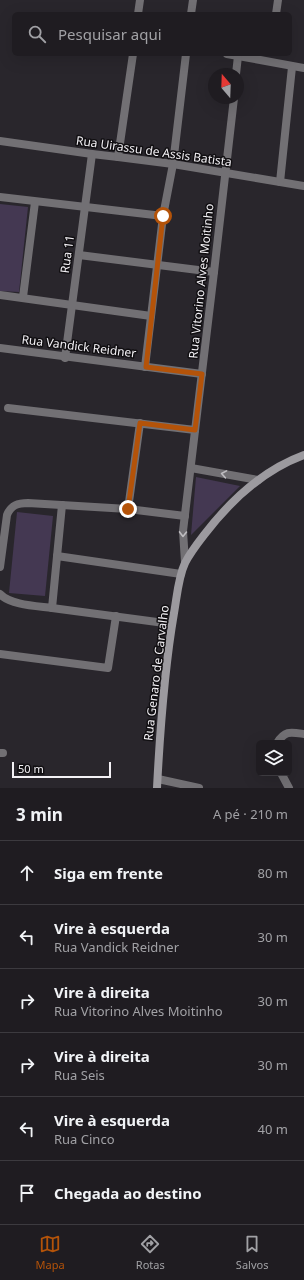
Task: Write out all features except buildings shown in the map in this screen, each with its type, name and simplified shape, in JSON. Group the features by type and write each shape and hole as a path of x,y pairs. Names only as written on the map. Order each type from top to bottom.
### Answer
{"main road":[{"name":"Rua Genaro de Carvalho","path":"157,788 166,675 172,624 181,574 185,562 215,521 240,496 258,480 276,468 304,455"}],"street":[{"path":"138,12 140,0"},
{"path":"191,12 193,0"},
{"path":"276,12 278,0"},
{"path":"118,157 133,56"},
{"path":"146,367 163,216 173,164 186,56"},
{"path":"237,68 238,56 269,58 292,67 304,68"},
{"path":"280,182 292,67"},
{"name":"Rua Vitorino Alves Moitinho","path":"185,562 183,531 233,104"},
{"name":"Rua Uirassu de Assis Batista","path":"0,141 173,164 304,186"},
{"name":"Rua 11","path":"65,358 92,154"},
{"path":"0,197 163,216"},
{"path":"23,297 34,202"},
{"path":"79,255 214,272"},
{"path":"0,295 151,316"},
{"name":"Rua Vandick Reidner","path":"0,348 65,358 202,374"},
{"path":"8,408 195,430"},
{"path":"128,509 140,423"},
{"path":"191,468 258,480"},
{"path":"0,567 7,515 9,510 19,503 128,509 185,516"},
{"path":"52,608 62,505"},
{"path":"57,556 181,574"},
{"path":"0,594 6,599 18,603 172,624"},
{"path":"0,654 108,668 116,616"},
{"path":"278,740 287,732 304,734"},
{"path":"283,776 289,788"},
{"path":"158,779 199,788"}],"shaded area":[{"path":"0,204 28,207 19,292 0,291"},
{"path":"196,477 240,486 191,535"},
{"path":"17,512 53,516 45,596 9,593"}],"route":[{"path":"128,509 140,423 195,430 202,374 146,367 163,216"}]}
